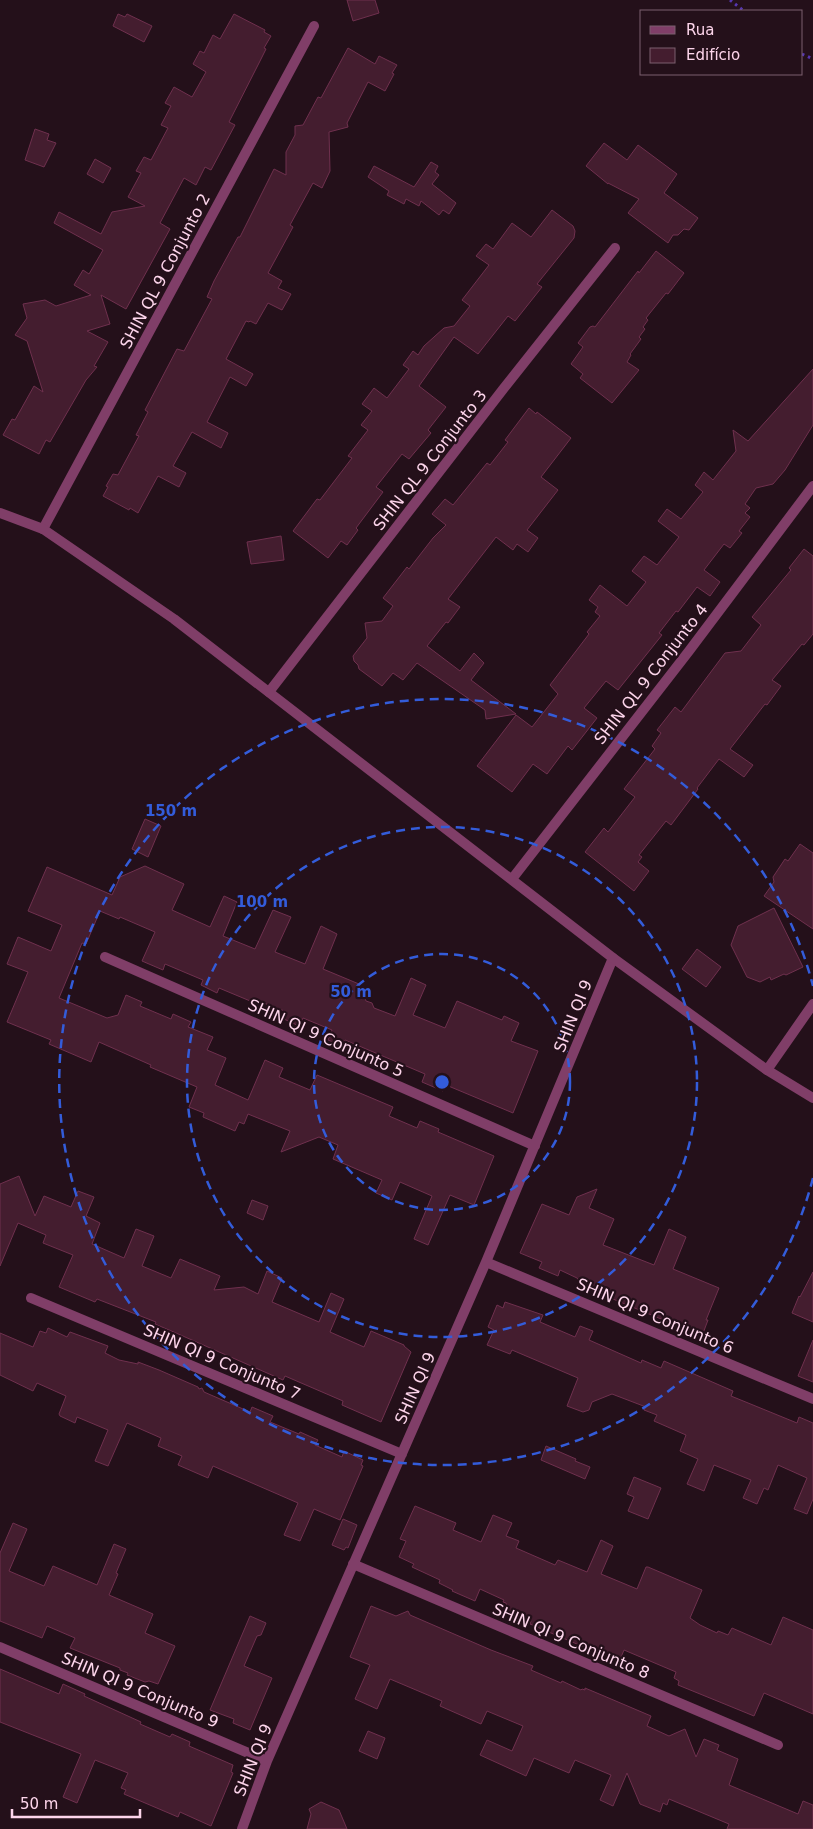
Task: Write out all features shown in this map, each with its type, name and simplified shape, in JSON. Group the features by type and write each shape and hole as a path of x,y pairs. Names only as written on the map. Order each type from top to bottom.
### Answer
{"street":[{"name":"SHIN QL 9 Conjunto 2","path":"43,529 314,26"},
{"name":"SHIN QL 9 Conjunto 3","path":"269,692 615,248"},
{"name":"SHIN QL 9 Conjunto 4","path":"512,879 683,659 813,486"},
{"path":"0,513 43,529 174,619 613,958 768,1070 813,1098"},
{"name":"SHIN QI 9 Conjunto 5","path":"105,957 535,1146"},
{"name":"SHIN QI 9","path":"242,1829 267,1761 486,1262 613,958"},
{"path":"768,1070 813,1004"},
{"name":"SHIN QI 9 Conjunto 6","path":"486,1262 813,1399"},
{"name":"SHIN QI 9 Conjunto 7","path":"31,1298 402,1454"},
{"name":"SHIN QI 9 Conjunto 8","path":"353,1564 778,1745"},
{"name":"SHIN QI 9 Conjunto 9","path":"0,1647 267,1761"}],"path":[{"path":"730,0 743,10"}],"building":[{"path":"347,0 375,0 379,13 353,21"},
{"path":"118,14 125,17 127,14 152,26 144,42 113,26"},
{"path":"234,14 265,30 264,32 271,36 229,122 235,125 211,170 205,167 196,185 184,178 160,223 170,229 126,309 101,295 110,324 87,331 108,342 94,366 97,367 86,380 50,442 46,440 39,454 3,435 12,419 15,420 34,386 43,392 27,341 15,335 27,318 23,304 45,300 56,306 91,295 74,285 83,270 89,274 103,250 54,223 59,212 101,234 112,212 145,206 128,197 141,173 136,171 144,157 151,160 168,128 161,125 171,106 165,103 174,87 192,97 206,72 193,64 200,51 204,53 213,35 220,39"},
{"path":"348,48 375,64 379,56 397,65 385,91 368,82 347,123 348,127 329,132 330,171 322,188 313,183 290,225 293,227 268,273 282,281 278,288 291,294 282,310 268,303 256,324 246,321 226,359 253,374 246,386 230,377 207,422 228,433 221,448 192,432 173,466 186,473 179,487 158,476 138,513 130,508 129,510 103,496 108,487 106,486 113,474 118,475 139,436 136,435 148,412 145,410 177,349 184,351 212,299 207,297 214,281 238,237 240,237 274,169 286,175 286,152 295,135 295,126 303,125 318,97 321,98"},
{"path":"35,129 49,134 47,140 56,143 44,167 25,160"},
{"path":"604,143 627,160 638,145 677,174 664,193 698,218 689,230 684,229 678,235 673,235 668,243 628,213 639,199 608,184 586,166"},
{"path":"95,159 111,168 103,183 87,174"},
{"path":"431,162 438,166 435,172 439,175 432,184 456,203 449,214 443,210 439,215 421,201 419,206 406,199 404,204 387,195 389,191 368,177 374,166 414,187"},
{"path":"552,210 573,226 575,231 574,238 537,284 542,287 515,321 508,316 478,354 454,337 419,386 446,407 428,430 431,433 409,459 402,454 376,487 383,492 356,528 358,530 347,545 341,541 328,558 293,531 317,499 320,500 352,458 348,456 368,430 361,425 372,411 362,404 374,388 387,398 409,369 403,365 413,351 418,355 424,346 444,328 454,326 470,306 462,300 489,265 476,256 486,244 493,249 512,223 531,237"},
{"path":"656,251 684,273 646,318 648,320 643,327 645,329 639,337 641,339 630,354 627,362 639,370 612,403 580,378 583,374 571,364 583,347 578,343 590,327 595,327 638,271 639,273"},
{"path":"813,369 813,425 785,470 773,484 756,488 745,504 750,508 745,513 750,517 739,531 742,533 730,548 724,544 704,570 720,582 710,596 697,587 659,633 662,635 618,690 606,681 584,708 597,718 572,750 568,746 547,774 533,764 512,792 477,766 516,715 532,727 558,694 550,685 589,634 587,632 600,616 595,612 598,607 589,600 600,585 627,606 646,582 632,571 644,556 657,565 679,537 658,521 667,509 681,519 703,492 695,485 704,472 713,480 736,451 733,430 748,441"},
{"path":"529,408 571,438 541,477 558,490 527,530 538,538 528,552 517,544 513,550 496,537 448,599 460,607 427,646 460,671 474,653 484,663 471,680 516,714 486,719 485,710 417,663 403,680 393,673 382,686 359,669 354,661 353,656 367,638 365,623 382,621 393,606 383,598 407,567 409,569 433,538 446,525 432,514 445,499 453,505 487,463 490,465 508,442 505,440"},
{"path":"281,536 284,560 251,564 247,542"},
{"path":"804,549 813,556 813,634 804,645 802,644 772,680 781,686 730,749 753,765 744,777 719,759 671,825 666,821 639,855 642,857 638,862 649,871 634,891 585,852 604,828 608,832 635,797 624,789 655,749 652,746 661,733 657,730 675,707 681,712 725,653 741,651 761,625 752,617 791,570 789,568"},
{"path":"145,819 161,826 148,857 132,849"},
{"path":"800,844 813,853 813,929 764,896 774,882 773,877 785,859 788,861"},
{"path":"145,866 184,884 172,910 210,927 224,896 237,902 223,936 255,949 273,910 291,917 275,952 305,964 321,926 337,934 323,969 359,984 366,1001 372,1003 374,1008 395,1016 411,978 426,985 413,1015 445,1028 457,1001 502,1020 504,1016 519,1023 511,1041 538,1051 513,1113 446,1085 443,1091 422,1082 425,1074 345,1040 343,1046 328,1040 332,1030 303,1018 299,1026 284,1019 287,1012 256,1000 255,1003 219,988 217,993 201,985 203,980 165,964 163,970 142,961 155,932 120,917 119,919 100,911 86,944 82,943 59,998 107,1018 118,1015 126,995 142,1002 140,1006 171,1019 173,1014 191,1022 188,1027 213,1037 207,1050 226,1058 215,1085 248,1100 265,1060 283,1068 279,1077 310,1090 317,1075 393,1107 389,1116 417,1128 420,1121 439,1129 438,1132 494,1156 474,1205 450,1195 428,1245 414,1239 432,1196 400,1182 392,1200 376,1193 382,1180 333,1159 338,1145 319,1137 281,1152 290,1131 248,1114 244,1124 239,1122 235,1131 203,1117 204,1113 189,1107 197,1087 150,1067 151,1065 99,1042 91,1062 49,1044 51,1040 7,1022 28,972 7,964 18,937 51,951 62,925 28,911 47,867 112,895 120,877"},
{"path":"774,908 803,967 786,975 784,974 771,980 770,977 760,982 747,977 731,945 738,926"},
{"path":"697,949 721,967 706,987 682,969"},
{"path":"19,1176 35,1216 44,1196 71,1207 78,1191 94,1197 86,1216 100,1223 92,1244 124,1258 136,1229 154,1236 142,1266 171,1278 180,1259 220,1276 214,1290 244,1287 258,1294 267,1271 282,1278 272,1302 319,1322 331,1293 344,1299 330,1332 364,1347 371,1331 404,1345 411,1352 381,1422 342,1405 343,1401 285,1376 283,1380 155,1324 156,1322 97,1299 95,1302 59,1287 73,1255 43,1243 46,1235 18,1223 0,1266 0,1184"},
{"path":"597,1189 589,1208 614,1219 603,1245 654,1265 669,1229 686,1237 673,1269 719,1288 706,1320 708,1320 702,1336 589,1289 590,1287 580,1282 577,1278 560,1270 558,1276 539,1268 542,1262 520,1253 542,1204 569,1215 577,1197"},
{"path":"252,1200 268,1206 263,1220 247,1213"},
{"path":"813,1272 813,1322 792,1313 799,1296"},
{"path":"505,1302 543,1315 540,1322 575,1337 580,1326 593,1331 589,1340 641,1363 642,1360 661,1368 664,1361 733,1391 731,1396 797,1423 799,1417 813,1423 813,1499 807,1514 794,1509 807,1478 778,1465 768,1490 764,1488 757,1504 743,1498 751,1480 714,1465 704,1491 687,1484 698,1459 680,1451 686,1435 654,1421 657,1415 644,1410 646,1407 612,1394 592,1402 589,1410 583,1412 567,1406 578,1378 512,1350 510,1354 487,1345 494,1330 488,1327 497,1305 503,1308"},
{"path":"48,1328 67,1337 70,1332 108,1346 105,1353 119,1360 138,1364 138,1362 159,1370 199,1389 202,1388 204,1392 250,1412 252,1407 273,1416 270,1422 318,1440 315,1445 342,1457 344,1451 363,1460 361,1465 363,1466 340,1520 314,1509 300,1541 284,1535 298,1503 213,1466 208,1478 178,1465 182,1456 158,1446 161,1438 127,1423 108,1466 95,1461 108,1430 77,1417 75,1423 60,1416 59,1414 66,1396 37,1383 33,1391 0,1375 0,1333 33,1347 40,1331 46,1333"},
{"path":"813,1340 813,1382 798,1376"},
{"path":"546,1446 590,1467 585,1479 541,1460"},
{"path":"634,1477 661,1488 648,1519 628,1511 634,1497 627,1494"},
{"path":"415,1506 456,1523 453,1530 481,1542 493,1515 512,1523 506,1536 519,1541 516,1548 555,1565 558,1560 587,1572 601,1540 613,1546 601,1574 637,1589 646,1567 648,1567 702,1590 690,1618 717,1633 718,1631 728,1635 732,1628 771,1645 783,1617 813,1630 813,1714 764,1693 754,1716 678,1685 679,1681 674,1678 676,1672 624,1650 619,1662 530,1624 531,1621 509,1613 506,1603 503,1602 504,1600 480,1589 475,1601 452,1591 439,1583 440,1580 412,1567 414,1564 399,1557 406,1541 400,1539"},
{"path":"343,1519 357,1525 348,1548 346,1547 344,1550 332,1545"},
{"path":"13,1523 27,1529 9,1571 44,1586 53,1566 97,1585 114,1544 126,1549 109,1595 153,1614 145,1633 175,1646 158,1684 149,1681 145,1682 127,1675 128,1673 120,1670 120,1668 70,1648 75,1638 47,1626 42,1638 0,1621 0,1553"},
{"path":"371,1606 396,1616 408,1611 410,1615 533,1666 531,1670 561,1683 562,1681 581,1690 585,1690 585,1688 651,1716 647,1726 669,1736 685,1729 696,1757 704,1739 719,1745 717,1750 738,1759 729,1785 798,1814 803,1801 813,1805 813,1829 727,1829 729,1824 669,1799 667,1805 663,1803 660,1812 640,1804 627,1773 613,1806 600,1800 611,1775 575,1760 569,1773 534,1758 526,1776 480,1755 487,1740 512,1751 523,1726 487,1711 481,1724 440,1706 442,1701 390,1679 377,1709 355,1699 370,1665 350,1657"},
{"path":"250,1616 266,1623 261,1635 257,1636 244,1666 272,1678 250,1730 233,1723 234,1719 210,1710"},
{"path":"0,1669 59,1694 63,1684 85,1694 84,1696 141,1722 140,1724 170,1737 172,1734 190,1742 189,1746 233,1765 231,1772 233,1773 211,1826 180,1812 178,1817 124,1794 126,1790 121,1788 128,1773 95,1760 77,1803 63,1797 81,1754 0,1722"},
{"path":"368,1731 385,1738 377,1759 359,1751"},
{"path":"321,1802 339,1810 347,1829 307,1829 311,1814 309,1809"}]}
